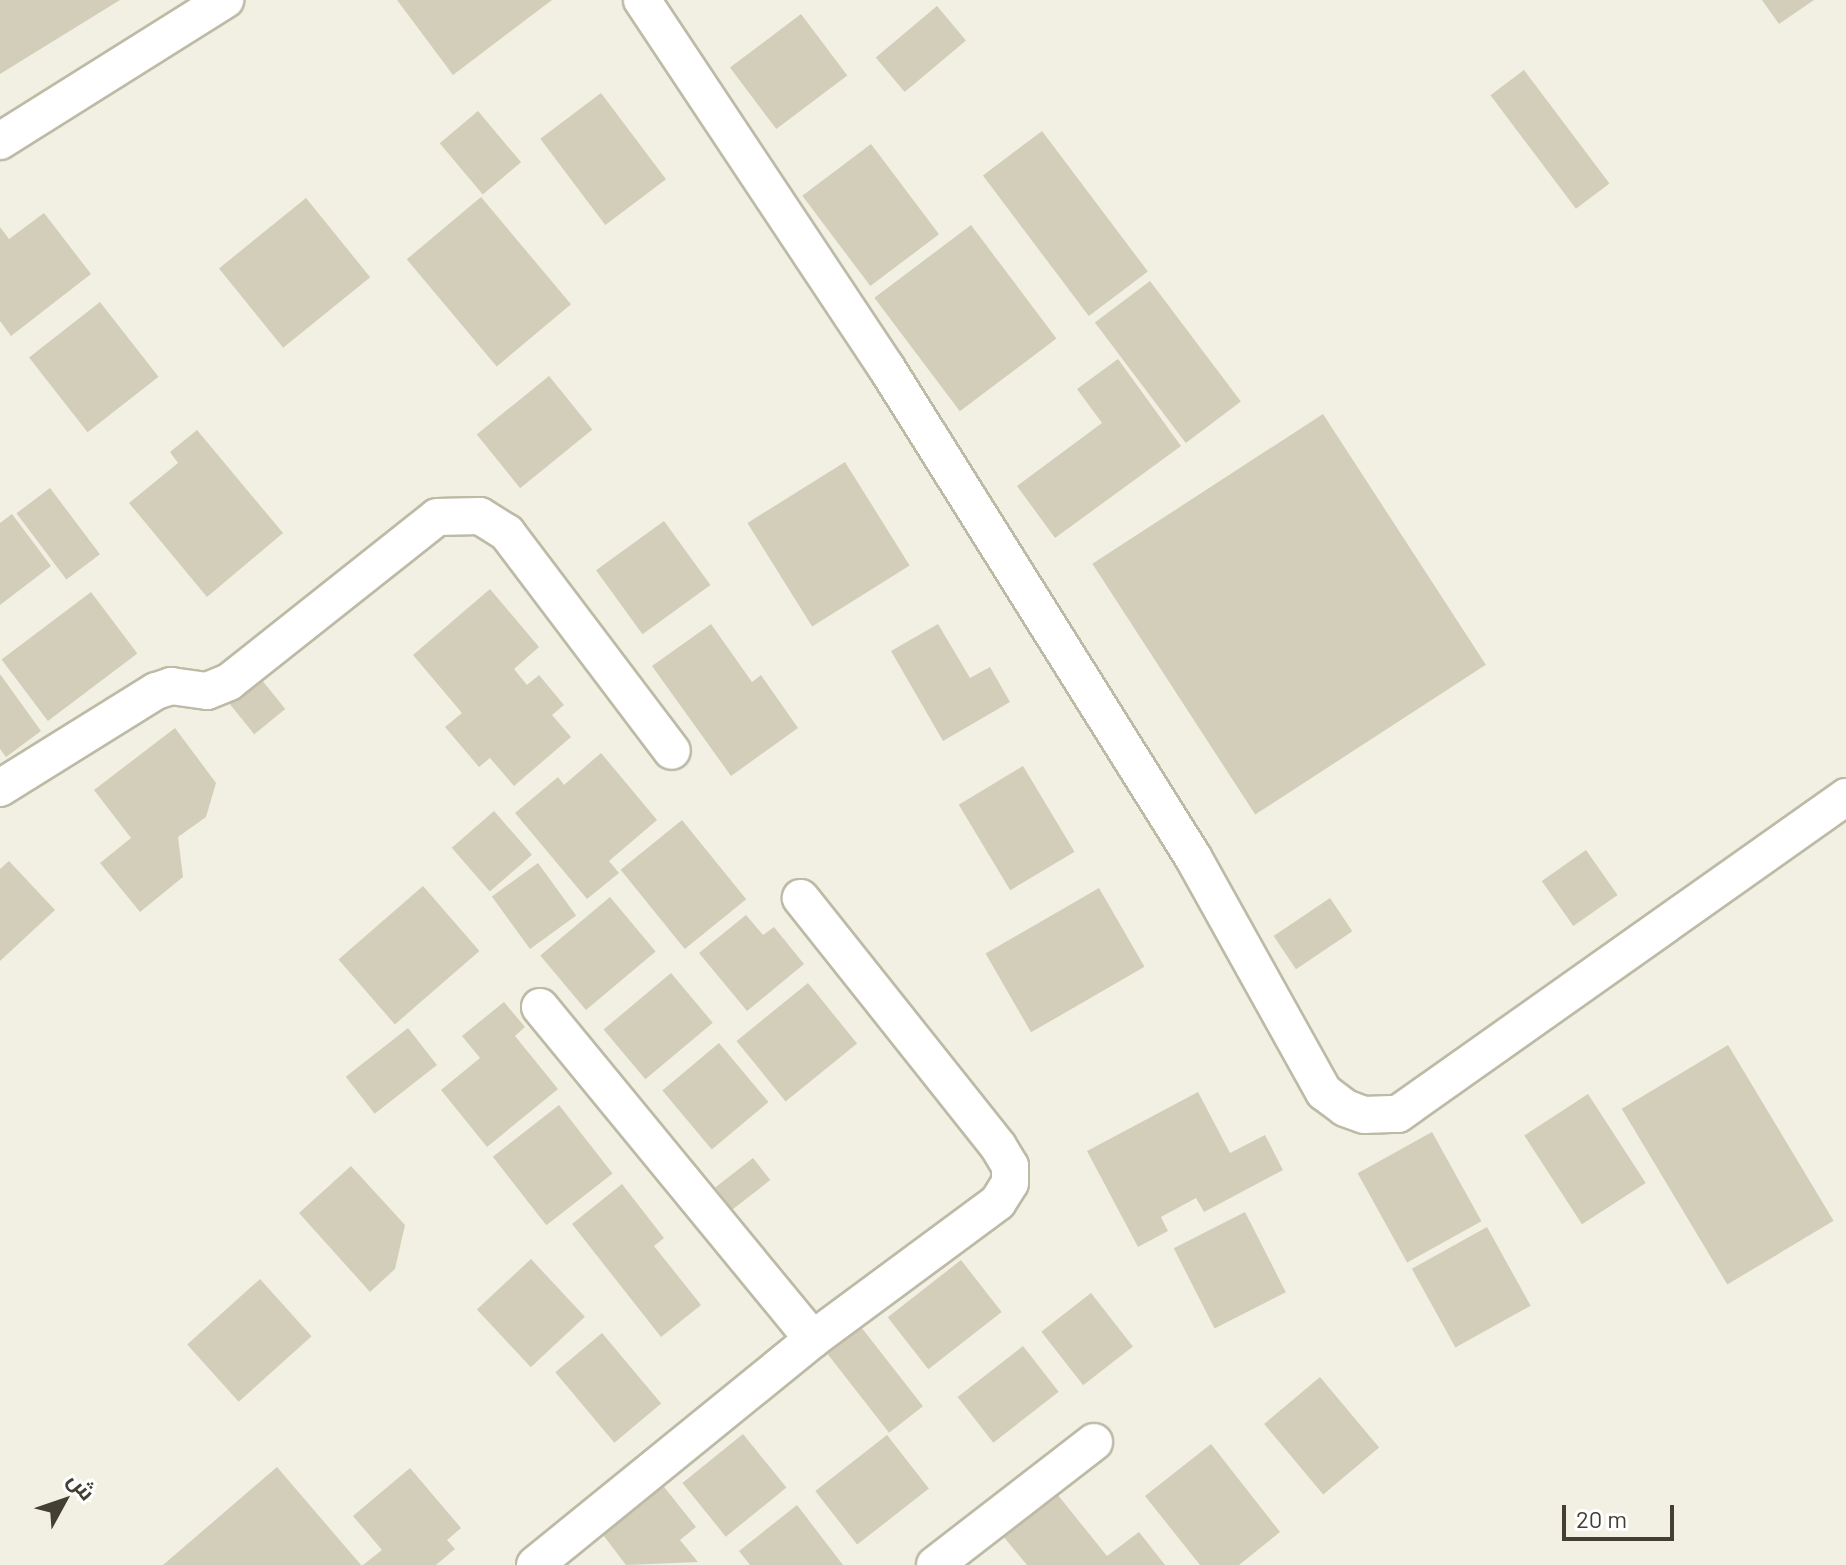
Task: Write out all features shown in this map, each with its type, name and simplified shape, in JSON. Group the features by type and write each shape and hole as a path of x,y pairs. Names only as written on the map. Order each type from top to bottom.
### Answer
{"street":[{"path":"0,141 225,0"},
{"path":"642,0 886,367 1193,857 1324,1092 1345,1108 1364,1115 1398,1114 1846,797"},
{"path":"0,788 156,691 171,686 207,691 229,682 437,517 480,516 507,533 672,751"},
{"path":"535,1565 813,1339 998,1202 1010,1183 1010,1166 801,898"},
{"path":"540,1007 813,1339"},
{"path":"935,1565 1094,1442"}],"building":[{"path":"0,0 120,0 0,74"},
{"path":"397,0 552,0 453,75"},
{"path":"1762,0 1814,0 1779,24"},
{"path":"937,6 966,40 905,92 876,57"},
{"path":"801,14 847,75 776,129 730,68"},
{"path":"1524,70 1609,183 1576,209 1490,95"},
{"path":"601,93 666,179 605,225 540,139"},
{"path":"478,111 521,162 483,194 440,143"},
{"path":"1042,131 1148,272 1089,316 983,176"},
{"path":"871,144 939,234 870,286 802,196"},
{"path":"481,197 571,304 497,367 407,259"},
{"path":"306,198 370,277 283,348 219,268"},
{"path":"44,213 91,274 11,336 0,321 0,227 9,239"},
{"path":"971,225 1056,338 960,411 874,298"},
{"path":"1150,281 1241,402 1186,443 1095,323"},
{"path":"100,302 158,377 88,432 29,357"},
{"path":"1118,359 1181,446 1055,538 1017,486 1102,423 1077,389"},
{"path":"549,376 592,430 520,488 477,435"},
{"path":"1323,414 1486,665 1255,815 1092,564"},
{"path":"197,430 283,533 207,597 129,503 178,463 170,452"},
{"path":"845,462 910,565 812,626 747,523"},
{"path":"50,488 100,554 66,580 16,513"},
{"path":"12,514 51,566 0,605 0,523"},
{"path":"664,521 710,585 642,634 596,570"},
{"path":"490,589 539,647 514,669 527,685 539,675 564,705 552,715 571,737 514,786 490,758 479,767 445,727 462,713 413,655"},
{"path":"91,592 137,653 48,721 2,659"},
{"path":"711,624 752,682 761,675 798,728 731,776 652,666"},
{"path":"938,624 970,678 990,667 1010,702 943,741 891,651"},
{"path":"0,674 41,731 6,757 0,749"},
{"path":"257,674 285,709 254,734 226,699"},
{"path":"175,728 216,783 206,817 178,837 183,877 140,912 100,863 131,838 94,790"},
{"path":"601,753 657,820 609,861 619,873 587,899 515,813 558,777 564,785"},
{"path":"1023,766 1075,852 1010,890 959,805"},
{"path":"494,811 532,855 490,892 452,848"},
{"path":"682,820 746,899 685,949 621,870"},
{"path":"1586,850 1618,895 1573,926 1542,881"},
{"path":"9,861 55,910 0,961 0,869"},
{"path":"538,863 576,916 530,949 492,897"},
{"path":"423,886 479,951 395,1024 338,959"},
{"path":"1099,888 1144,967 1031,1032 986,954"},
{"path":"610,897 656,951 586,1010 540,955"},
{"path":"1330,898 1352,931 1296,969 1274,936"},
{"path":"746,915 763,935 774,927 804,964 747,1011 699,953"},
{"path":"671,973 713,1023 645,1079 604,1030"},
{"path":"808,983 857,1044 786,1102 737,1041"},
{"path":"504,1002 525,1027 515,1036 558,1089 487,1147 441,1090 480,1058 462,1036"},
{"path":"408,1028 437,1065 375,1114 346,1077"},
{"path":"719,1043 768,1102 712,1150 662,1091"},
{"path":"1728,1045 1834,1221 1727,1285 1622,1109"},
{"path":"1198,1092 1230,1153 1265,1135 1283,1170 1204,1212 1196,1198 1161,1217 1168,1231 1138,1247 1087,1151"},
{"path":"1588,1094 1646,1183 1582,1224 1524,1135"},
{"path":"559,1105 613,1174 546,1225 493,1157"},
{"path":"1432,1132 1481,1221 1407,1262 1358,1173"},
{"path":"753,1158 770,1180 732,1210 715,1188"},
{"path":"351,1166 405,1225 395,1269 370,1292 299,1213"},
{"path":"622,1184 664,1238 654,1246 701,1305 661,1337 572,1224"},
{"path":"1245,1212 1286,1292 1215,1329 1174,1248"},
{"path":"1487,1227 1531,1306 1455,1347 1412,1269"},
{"path":"531,1259 585,1317 531,1367 477,1309"},
{"path":"961,1260 1002,1312 928,1369 888,1317"},
{"path":"260,1279 312,1336 239,1402 187,1345"},
{"path":"1091,1293 1133,1347 1083,1385 1041,1332"},
{"path":"854,1318 923,1406 889,1433 820,1344"},
{"path":"602,1333 661,1403 614,1443 555,1372"},
{"path":"1023,1346 1059,1392 993,1443 958,1397"},
{"path":"1320,1377 1379,1447 1323,1494 1264,1424"},
{"path":"743,1434 786,1488 726,1537 682,1483"},
{"path":"887,1435 929,1489 857,1545 815,1491"},
{"path":"1211,1444 1280,1532 1239,1565 1200,1565 1145,1496"},
{"path":"277,1467 361,1565 163,1565"},
{"path":"410,1468 461,1528 447,1540 455,1549 436,1565 363,1565 382,1550 353,1516"},
{"path":"661,1483 696,1527 680,1540 698,1562 626,1565 600,1531"},
{"path":"1057,1494 1107,1556 1139,1532 1165,1565 1027,1565 1003,1536"},
{"path":"797,1505 843,1565 750,1565 739,1551"}]}
